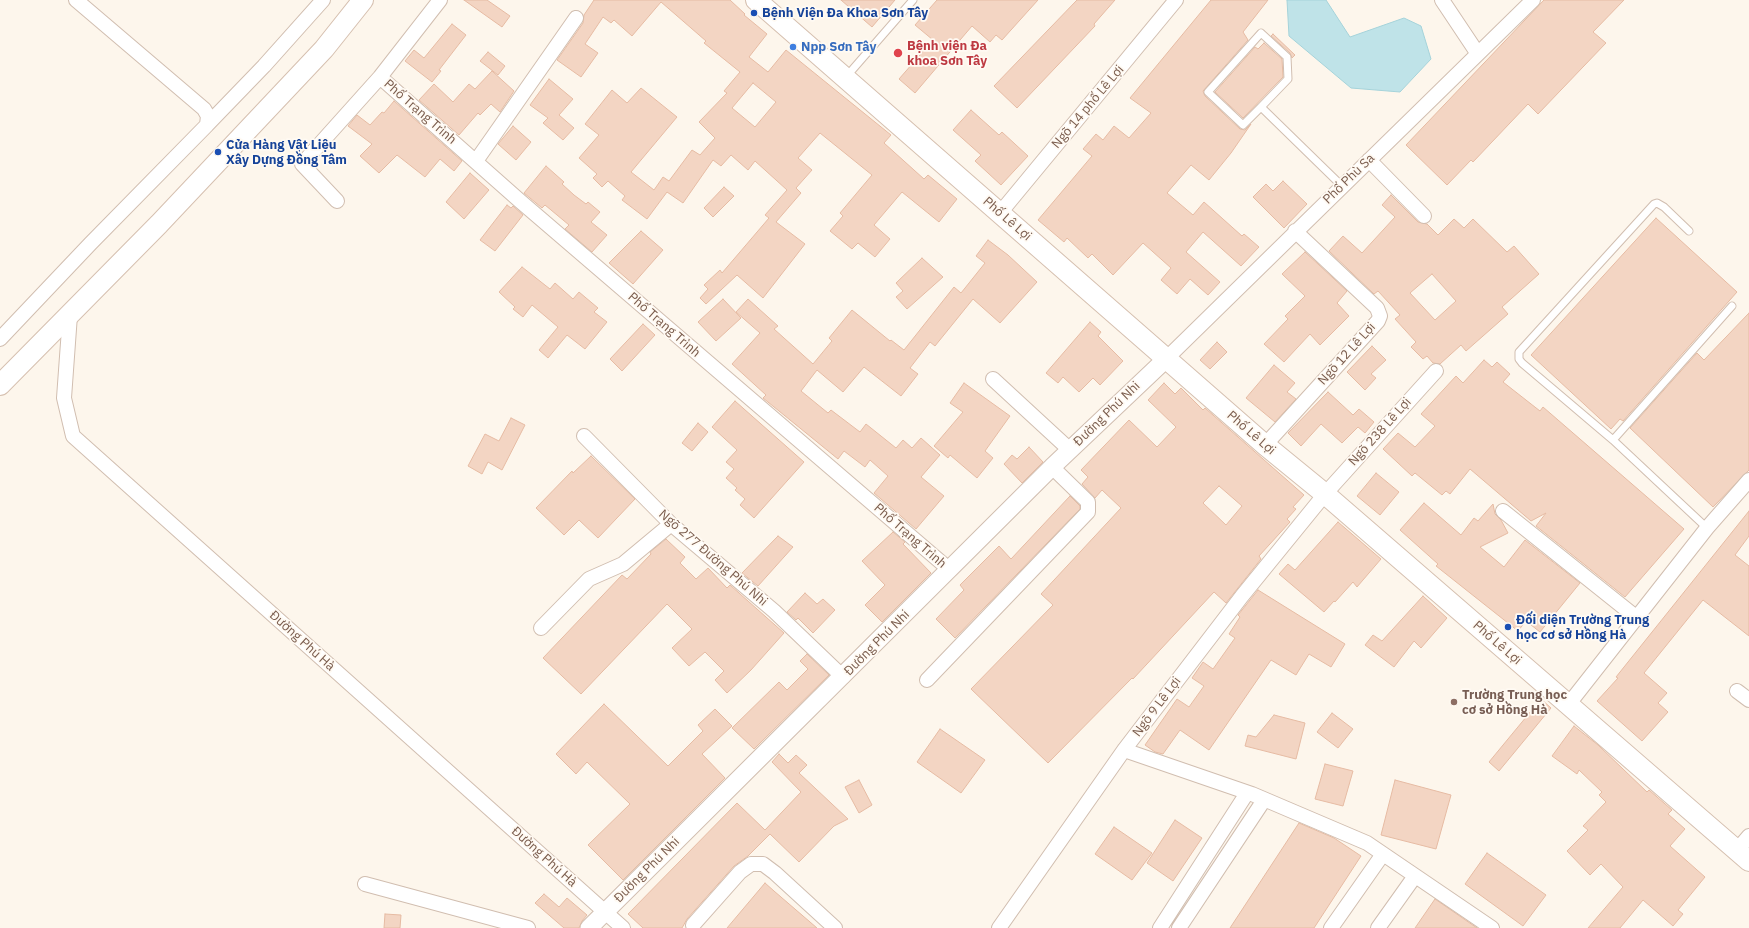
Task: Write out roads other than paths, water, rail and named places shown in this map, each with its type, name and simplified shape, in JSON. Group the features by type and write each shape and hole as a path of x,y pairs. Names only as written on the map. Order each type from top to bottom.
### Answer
{"main road":[{"path":"1,382 70,315 159,224 324,49 363,0"},
{"name":"Phố Lê Lợi","path":"756,0 1265,446 1324,494 1568,705 1745,849"}],"street":[{"path":"76,0 204,109 208,116 207,125"},
{"path":"0,339 96,237 264,66 323,0"},
{"path":"337,201 302,164 380,77 440,0"},
{"name":"Ngõ 14 phố Lê Lợi","path":"1000,213 1176,0"},
{"path":"1442,0 1478,54"},
{"name":"Phố Phù Sa","path":"1166,358 1533,0"},
{"path":"476,161 576,18"},
{"name":"Phố Trạng Trình","path":"380,77 950,570"},
{"path":"1369,160 1424,216"},
{"name":"Ngõ 12 Lê Lợi","path":"1265,446 1378,321 1380,316 1377,308 1295,231"},
{"name":"Đường Phú Hà","path":"70,315 64,398 73,436 623,928"},
{"name":"Đường Phú Nhi","path":"589,928 843,677 1052,467 1166,358"},
{"name":"Ngõ 238 Lê Lợi","path":"1324,494 1436,371"},
{"path":"993,379 1070,450"},
{"name":"Ngõ 277 Đường Phú Nhi","path":"584,436 671,524 774,611 843,677"},
{"path":"928,680 1088,512 1088,502 1052,467"},
{"path":"1568,705 1707,528 1749,480"},
{"name":"Ngõ 9 Lê Lợi","path":"999,928 1124,750 1242,596 1324,494"},
{"path":"1503,512 1637,618"},
{"path":"541,628 589,579 623,564 671,524"},
{"path":"1737,692 1749,700"},
{"path":"1124,750 1248,793 1367,843 1492,928"},
{"path":"1160,928 1248,793"},
{"path":"1180,928 1264,800"},
{"path":"1331,928 1382,854"},
{"path":"692,925 740,872 751,864 763,864 836,928"},
{"path":"1378,928 1415,876"},
{"path":"364,884 528,928"}],"lane":[{"path":"845,78 913,0"},
{"path":"1261,33 1287,57 1288,79 1261,107 1243,125 1208,92 1261,33"},
{"path":"1261,107 1342,186"},
{"path":"1689,231 1664,207 1657,203 1654,204 1519,352 1519,360 1613,440 1707,528"},
{"path":"1613,440 1732,306"}],"water":[{"path":"1287,0 1326,0 1350,37 1404,18 1421,26 1431,59 1400,92 1351,88 1289,36"}],"place":[{"name":"Bệnh Viện Đa Khoa Sơn Tây","path":"754,13"},
{"name":"Npp Sơn Tây","path":"793,47"},
{"name":"Bệnh viện Đa khoa Sơn Tây","path":"898,53"},
{"name":"Cửa Hàng Vật Liệu Xây Dựng Đồng Tâm","path":"218,152"},
{"name":"Đối diện Trường Trung học cơ sở Hồng Hà","path":"1508,627"},
{"name":"Trường Trung học cơ sở Hồng Hà","path":"1454,702"}]}
